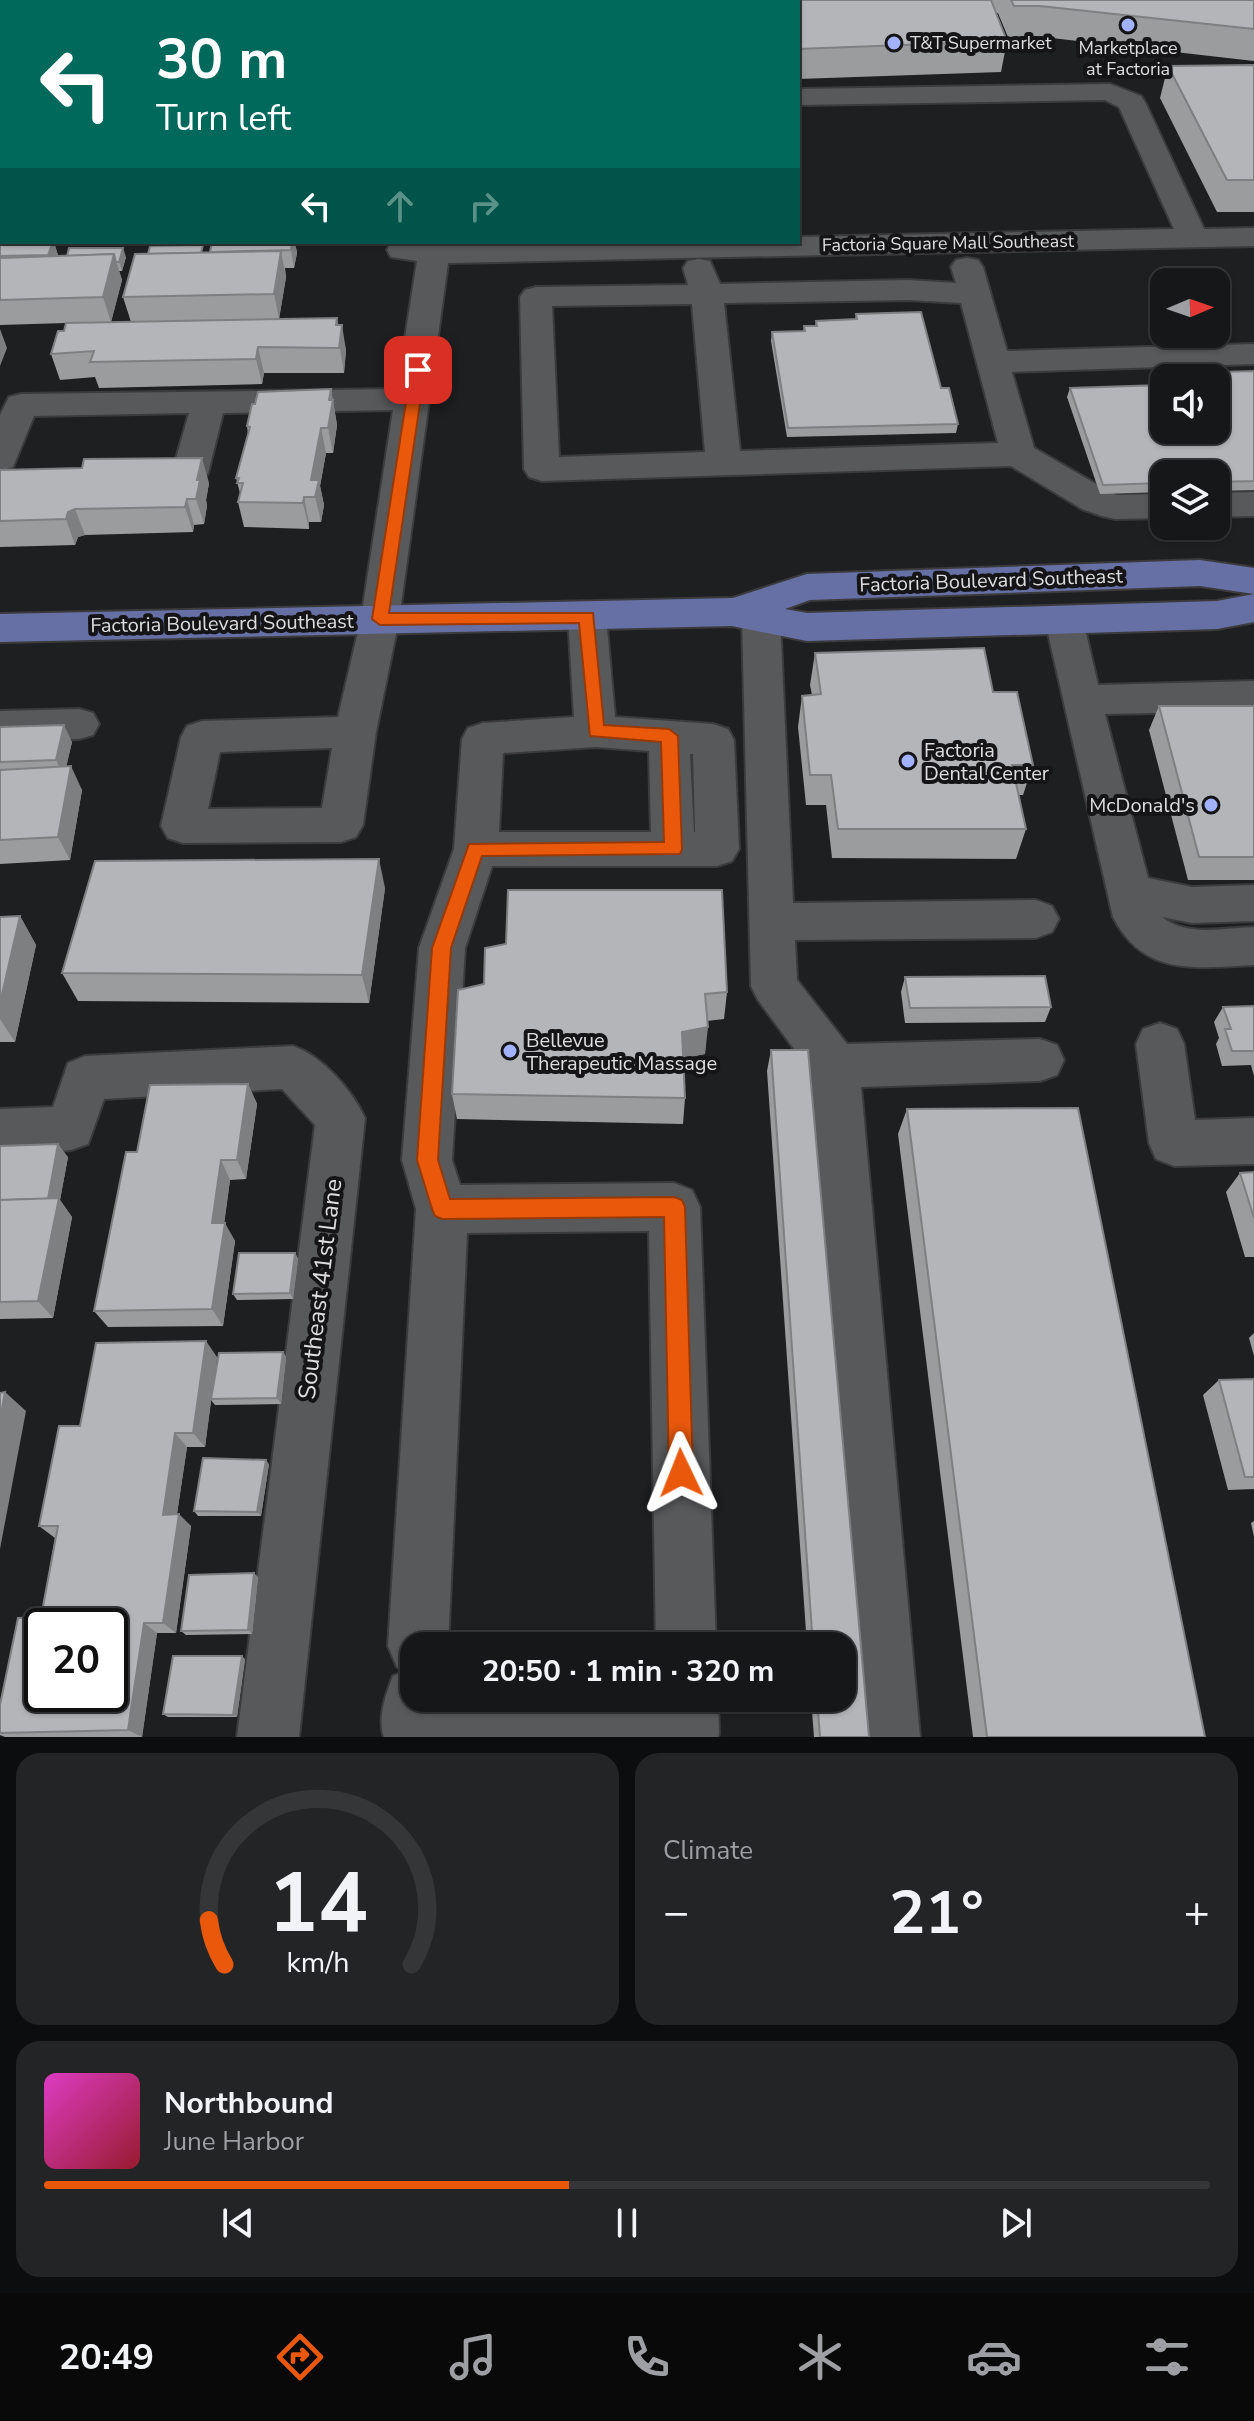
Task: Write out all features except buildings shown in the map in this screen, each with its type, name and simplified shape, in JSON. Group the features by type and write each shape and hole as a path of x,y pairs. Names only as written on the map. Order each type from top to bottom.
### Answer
{"main road":[{"name":"Factoria Boulevard Southeast","path":"747,615 807,587 1200,573 1254,581"},
{"name":"Factoria Boulevard Southeast","path":"0,628 747,615 807,627 1217,615 1254,608"}],"street":[{"path":"800,97 1110,92 1131,102 1193,238"},
{"name":"Factoria Square Mall Southeast","path":"800,244 1254,237"},
{"path":"960,242 1018,454"},
{"name":"Factoria Square Mall Southeast","path":"423,249 785,244"},
{"path":"697,245 707,295 724,465"},
{"path":"355,732 380,619 414,399 423,249"},
{"path":"975,294 908,290 536,297 542,469 1018,454 1105,504 1115,507 1150,506"},
{"path":"993,362 1254,354"},
{"path":"9,468 21,405 414,399"},
{"path":"116,475 190,473 209,402"},
{"path":"1230,505 1254,504"},
{"path":"747,615 774,986 835,1066 889,1737"},
{"path":"587,617 596,731"},
{"path":"1064,620 1081,700 1140,924 1162,945 1181,948 1254,946"},
{"path":"1081,700 1254,697"},
{"path":"0,726 79,724"},
{"path":"419,1632 442,1209 427,1160 442,948 476,849 483,739 596,731 669,736 673,849 476,849"},
{"path":"1130,893 1192,905 1254,903"},
{"path":"771,922 1036,919"},
{"path":"1160,1044 1174,1143 1254,1141"},
{"path":"835,1066 1040,1060"},
{"name":"Southeast 41st Lane","path":"0,1132 71,1128 85,1078 293,1067 340,1118 268,1737"},
{"path":"442,1209 674,1207 686,1632"},
{"path":"414,1712 413,1731 688,1734 687,1712"}],"place":[{"name":"Marketplace at Factoria","path":"1128,25"},
{"name":"T&T Supermarket","path":"894,43"},
{"name":"Factoria Dental Center","path":"908,761"},
{"name":"McDonald's","path":"1211,805"},
{"name":"Bellevue Therapeutic Massage","path":"510,1051"}],"route":[{"path":"418,370 380,619 587,617 596,731 669,736 673,849 476,849 442,948 427,1160 442,1209 674,1207 681,1473"}]}
